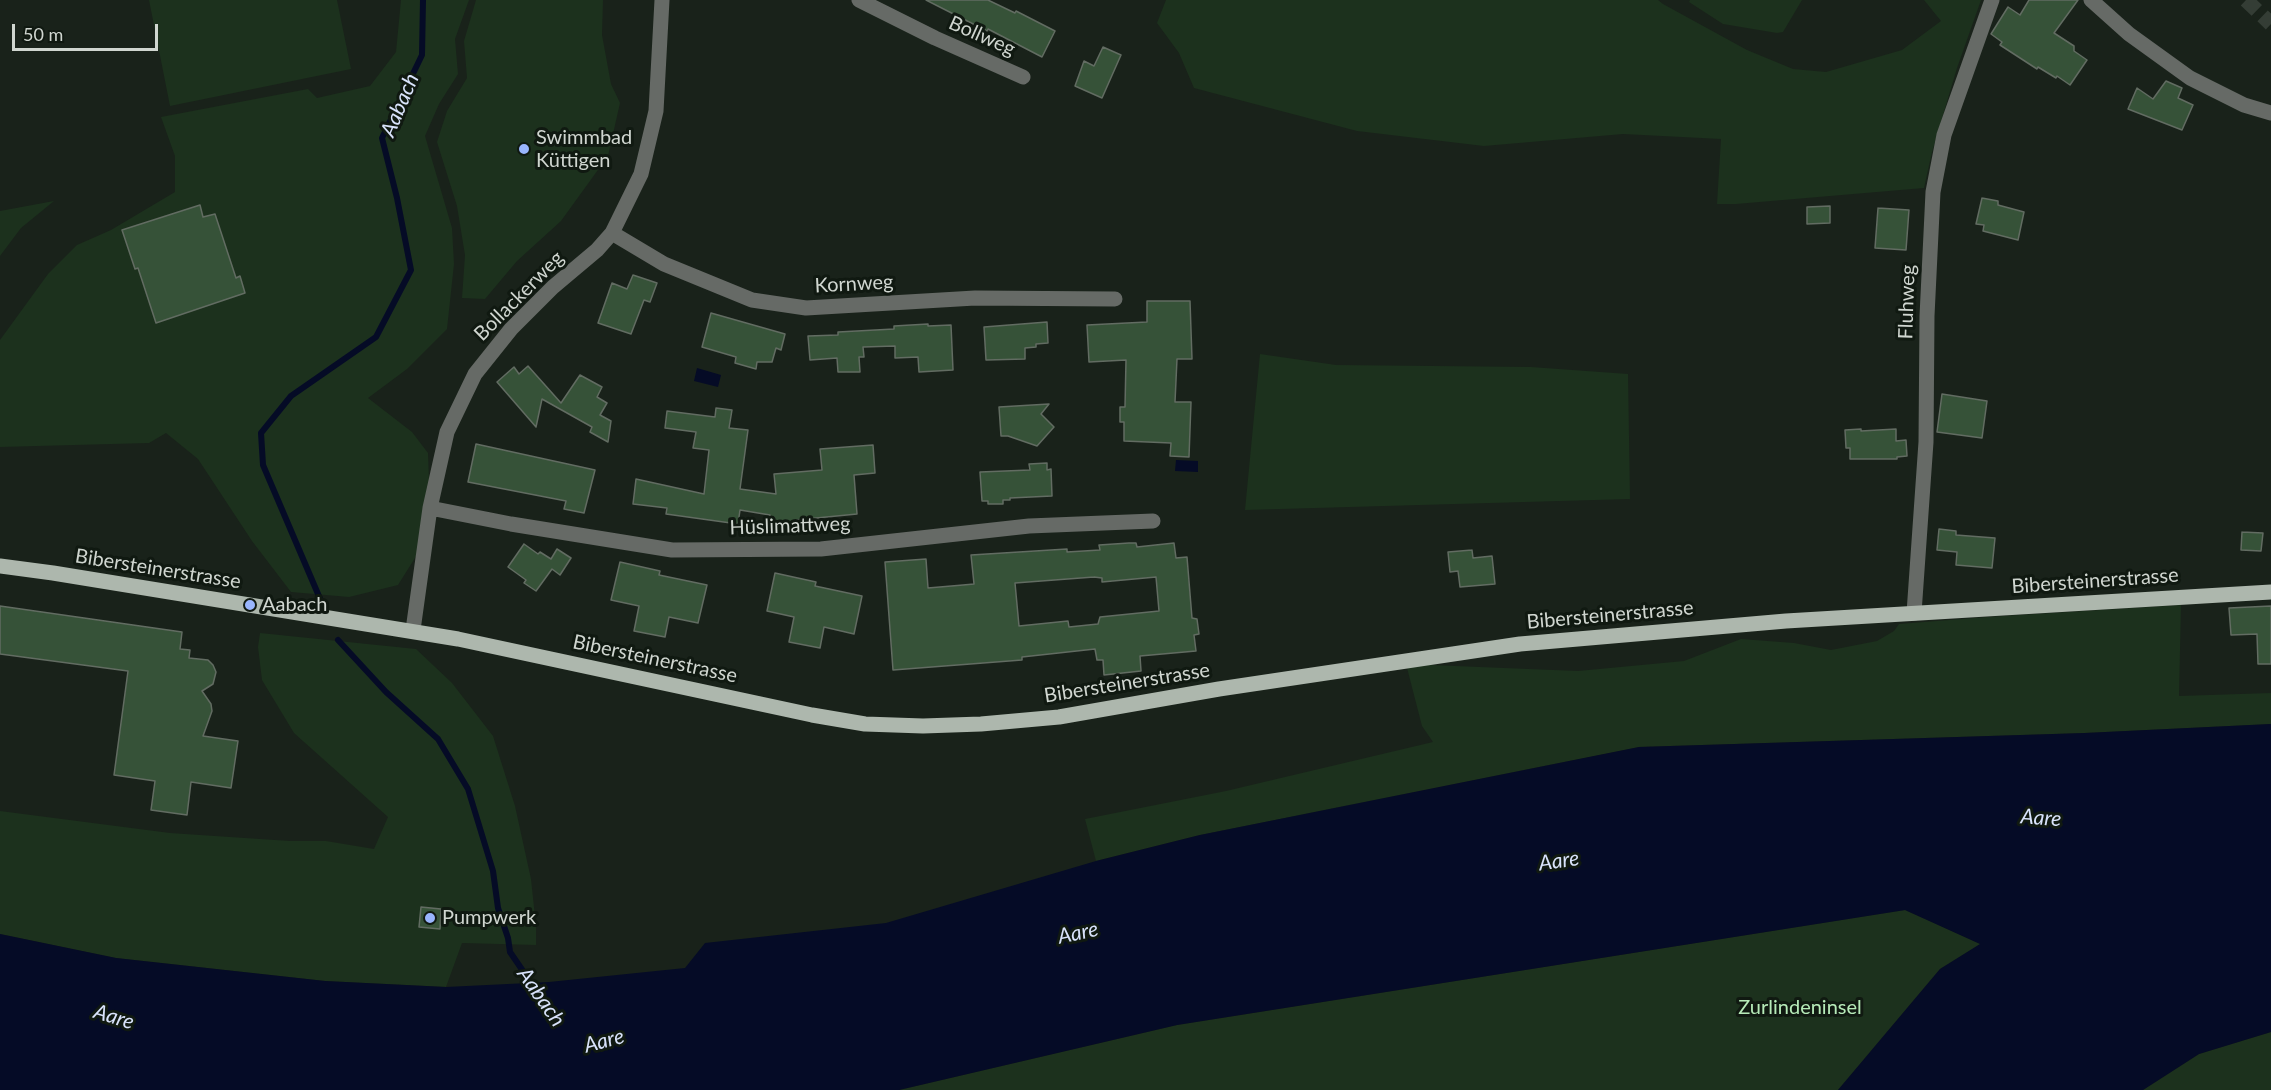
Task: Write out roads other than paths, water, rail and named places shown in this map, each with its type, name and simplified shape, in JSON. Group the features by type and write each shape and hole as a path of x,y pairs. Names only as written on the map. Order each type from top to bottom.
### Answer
{"main road":[{"name":"Bibersteinerstrasse","path":"0,566 413,630 812,715 866,724 923,726 981,724 1059,717 1219,689 1520,644 1786,621 2271,591"}],"street":[{"name":"Bollackerweg","path":"413,630 430,508 447,432 475,374 511,329 553,287 597,250 612,233 641,174 656,111 662,0"},
{"name":"Bollweg","path":"859,0 935,38 1023,77"},
{"name":"Fluhweg","path":"1914,613 1926,442 1927,324 1933,192 1944,135 1992,0"},
{"path":"2091,0 2128,34 2190,78 2244,105 2271,114"},
{"name":"Kornweg","path":"612,233 664,264 752,300 806,308 975,298 1115,299"},
{"name":"Hüslimattweg","path":"430,508 511,524 672,550 821,549 1029,526 1154,521"}],"water":[{"path":"697,368 721,375 718,387 694,381"},
{"path":"1176,460 1198,461 1198,472 1175,471"},
{"name":"Aare","path":"2271,724 2271,1032 2199,1054 2143,1090 1838,1090 1940,969 1980,944 1905,910 1177,1025 899,1090 0,1090 0,934 116,958 325,981 446,987 549,982 685,968 705,943 886,923 1096,861 1200,835 1639,747 2085,733"}],"waterway":[{"name":"Aabach","path":"321,601 263,465 261,433 291,396 376,337 411,270 382,138 422,55 423,0"},
{"name":"Aabach","path":"338,640 386,692 438,739 468,789 493,871 498,908 510,952 536,990"}],"tunnel":[{"path":"2246,0 2271,24"}],"place":[{"name":"Swimmbad Küttigen","path":"524,149"},
{"name":"Aabach","path":"250,605"},
{"name":"Pumpwerk","path":"430,918"}],"park label":[{"name":"Zurlindeninsel","path":"1800,1008"}]}
